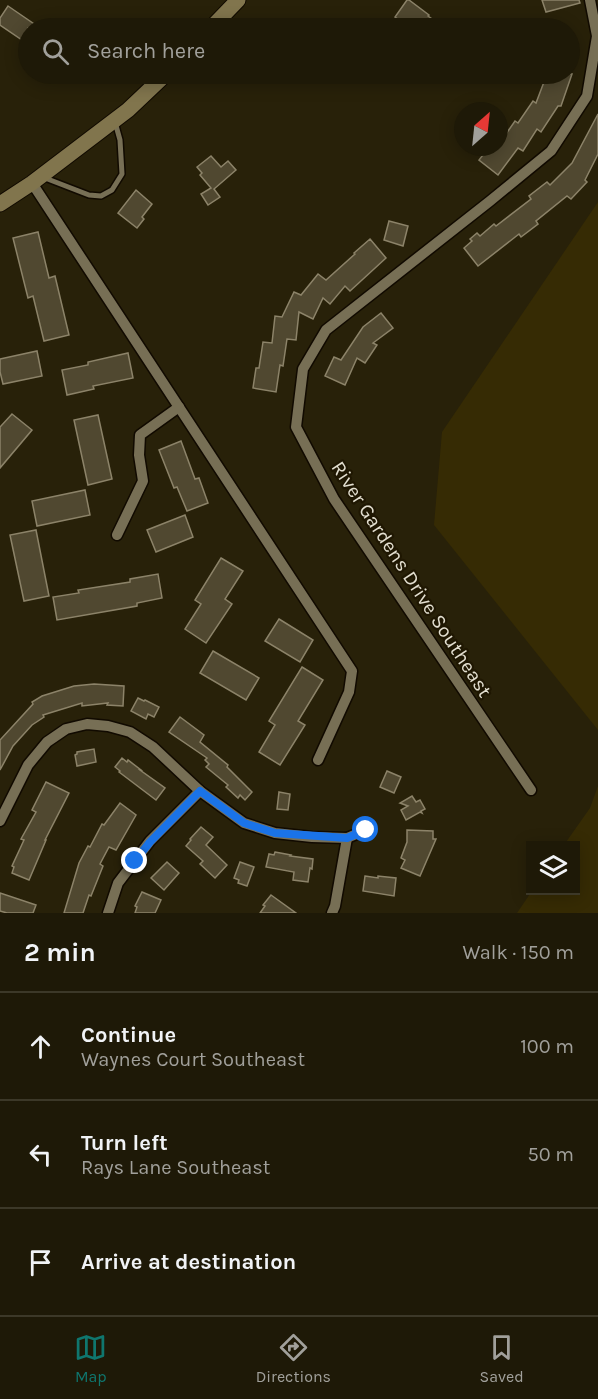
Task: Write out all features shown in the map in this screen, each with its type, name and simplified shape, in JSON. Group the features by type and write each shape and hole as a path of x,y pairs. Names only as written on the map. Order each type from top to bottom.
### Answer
{"main road":[{"path":"221,18 238,0"},
{"path":"0,204 128,110 155,84"}],"street":[{"name":"River Gardens Drive Southeast","path":"531,790 334,500 296,427 303,369 326,330 551,151 588,96 597,36 590,0"},
{"path":"36,179 179,407 352,671 349,692 318,760"},
{"path":"117,535 143,482 139,454 140,435 179,407"},
{"path":"0,821 28,765 47,742 66,729 87,724 108,726 130,732 153,747 200,791 244,823 275,833 347,838 366,830"},
{"path":"108,913 118,883 150,842 200,791"},
{"path":"332,913 347,838"}],"lane":[{"path":"36,179 89,195 101,196 112,190 122,174 120,140 114,120"}],"shaded area":[{"path":"598,202 598,730 434,525 442,432"},
{"path":"598,786 598,913 517,913 529,895 580,895 580,841 567,841 590,808"}],"building":[{"path":"409,0 431,18 396,18"},
{"path":"542,0 579,0 580,3 546,12"},
{"path":"8,6 25,18 18,18 18,37 0,25 0,18"},
{"path":"543,84 569,84 561,106 558,106 541,132 537,129 523,151 518,148 498,175 479,160 482,156 508,156 508,131 515,121 518,123 533,101 536,103"},
{"path":"598,114 598,154 585,180 587,182 571,199 567,196 536,221 538,224 521,237 519,234 478,266 464,248 472,241 470,239 477,233 480,236 494,224 496,226 531,199 529,196 547,182 550,185 572,163"},
{"path":"211,156 221,167 228,161 236,170 214,189 220,197 208,205 201,194 211,188 200,175 202,173 197,167"},
{"path":"136,190 152,204 137,228 118,213"},
{"path":"389,221 408,226 403,246 384,240"},
{"path":"38,232 49,278 55,276 69,335 44,341 33,296 28,298 13,238"},
{"path":"370,239 386,258 350,291 345,286 330,304 323,298 313,319 299,312 296,340 287,339 276,392 253,388 263,342 272,343 275,316 282,317 294,292 301,295 318,274 326,280"},
{"path":"381,313 393,328 373,343 377,345 365,363 357,358 345,385 325,376 334,357 341,360 363,327"},
{"path":"37,351 42,376 3,384 0,359"},
{"path":"128,353 133,378 93,386 94,389 67,395 62,370"},
{"path":"12,414 32,430 0,468 0,427"},
{"path":"98,415 112,479 88,485 74,420"},
{"path":"181,441 195,479 199,478 208,503 187,511 177,487 174,488 159,450"},
{"path":"85,490 90,515 37,526 32,501"},
{"path":"185,515 193,537 156,552 147,530"},
{"path":"36,530 49,596 24,601 10,535"},
{"path":"221,558 243,571 225,599 232,604 206,643 185,629 201,604 195,600"},
{"path":"158,574 162,598 137,603 137,606 57,620 53,597 79,593 78,590 130,582 130,579"},
{"path":"279,619 313,640 300,662 265,641"},
{"path":"213,651 259,678 246,700 200,673"},
{"path":"302,667 323,680 298,721 305,725 280,765 259,752 275,725 269,721"},
{"path":"94,684 124,686 123,706 107,705 108,703 82,706 82,703 43,715 44,717 32,725 13,746 0,770 0,740 33,704 32,702 42,696 74,686"},
{"path":"138,698 159,707 154,717 148,714 146,719 131,711"},
{"path":"180,717 204,735 200,742 228,765 227,767 252,792 245,800 240,795 238,798 226,787 228,785 206,767 209,764 205,760 207,758 169,732"},
{"path":"94,749 96,762 77,766 75,755 77,752"},
{"path":"122,758 165,788 156,800 119,772 115,767"},
{"path":"387,771 401,777 394,793 380,787"},
{"path":"46,782 69,793 45,840 29,880 12,873 14,867 12,866 24,840 21,839 36,812 32,810"},
{"path":"279,792 290,794 288,810 277,809"},
{"path":"412,796 416,802 420,800 425,809 421,811 422,813 406,820 401,810 408,806 400,803"},
{"path":"120,803 136,815 116,850 109,847 100,864 103,866 83,913 64,913 79,863 102,824 104,825"},
{"path":"201,827 213,837 206,845 227,865 215,878 200,864 203,861 186,846"},
{"path":"407,830 433,831 433,839 436,839 420,876 401,868 405,860 401,858 407,842"},
{"path":"275,852 313,859 308,882 293,880 294,872 266,867 269,854 274,855"},
{"path":"167,862 179,873 164,890 151,878"},
{"path":"240,862 254,867 247,886 238,883 239,880 234,878"},
{"path":"365,876 396,878 394,896 363,891"},
{"path":"142,892 161,900 155,913 135,913 137,907 135,906"},
{"path":"0,893 36,905 33,913 0,911"},
{"path":"271,895 296,913 260,913"}],"route":[{"path":"135,861 150,842 200,791 244,823 275,833 347,838 366,830"}]}
